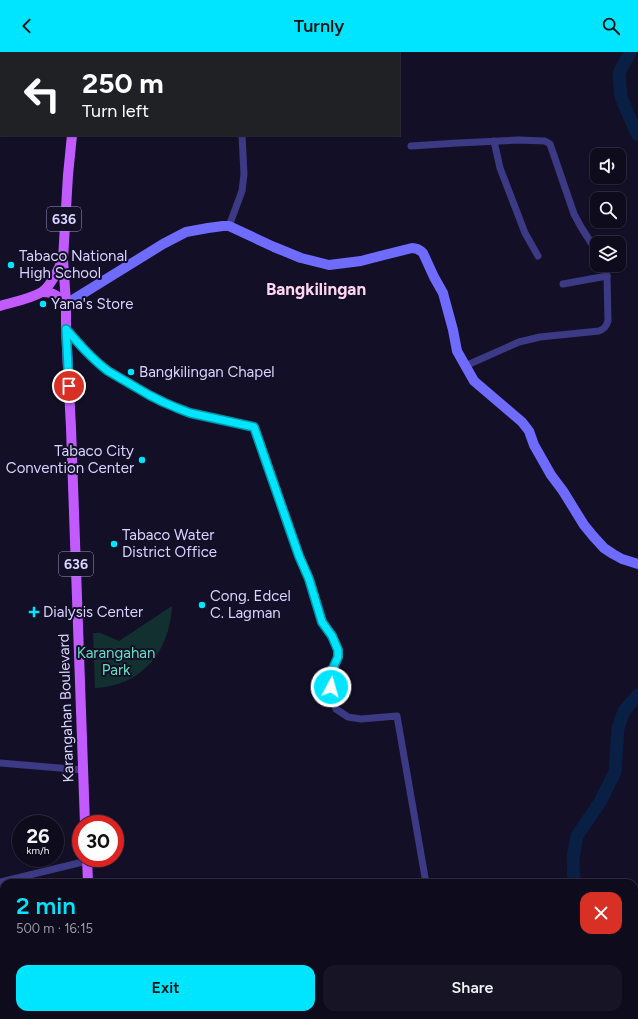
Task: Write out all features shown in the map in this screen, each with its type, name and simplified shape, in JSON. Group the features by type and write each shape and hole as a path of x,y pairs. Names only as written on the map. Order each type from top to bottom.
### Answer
{"main road":[{"name":"636","path":"66,304 63,259 67,182 72,136"},
{"name":"636","path":"43,292 54,278 63,259"},
{"path":"0,306 43,292 56,295 66,304"},
{"name":"Karangahan Boulevard","path":"66,304 85,815"},
{"path":"87,867 88,879"}],"street":[{"path":"229,226 242,191 244,174 242,136"},
{"path":"494,141 500,168 525,233 538,256"},
{"path":"411,146 458,142 545,141 550,144 574,214 590,241"},
{"path":"66,304 163,244 186,232 216,227 229,226 301,258 329,265 361,260 416,248 423,253 443,293 457,351 474,381 522,422 529,431 534,445 551,475 593,536 604,548 613,554 622,559 638,564"},
{"path":"465,366 519,342 540,337 599,331 603,329 608,321 606,272"},
{"path":"562,284 607,276"},
{"path":"66,329 101,366 163,402 190,413 254,427 299,556 309,579 322,622 332,636 338,650 338,657 329,677 336,709 348,718 361,719 397,716 425,879"},
{"path":"0,763 83,770"},
{"path":"11,879 72,863"}],"green space":[{"name":"Karangahan Park","path":"172,606 166,638 150,663 127,681 112,686 95,688 93,633 101,633 119,641"}],"waterway":[{"path":"630,52 619,73 621,97 638,135"},
{"path":"574,879 573,858 577,836 600,802 615,772 618,728 624,711 638,695"}],"place":[{"name":"Tabaco National High School","path":"11,265"},
{"name":"Yana's Store","path":"43,304"},
{"name":"Bangkilingan Chapel","path":"131,372"},
{"name":"Tabaco City Convention Center","path":"142,460"},
{"name":"Tabaco Water District Office","path":"114,544"},
{"name":"Cong. Edcel C. Lagman","path":"202,605"},
{"name":"Dialysis Center","path":"34,612"}],"district":[{"name":"Bangkilingan","path":"316,289"}],"route":[{"path":"69,386 66,329 101,366 149,395 190,413 254,427 299,556 309,579 322,622 332,636 338,650 338,657 329,677 331,687"}]}
